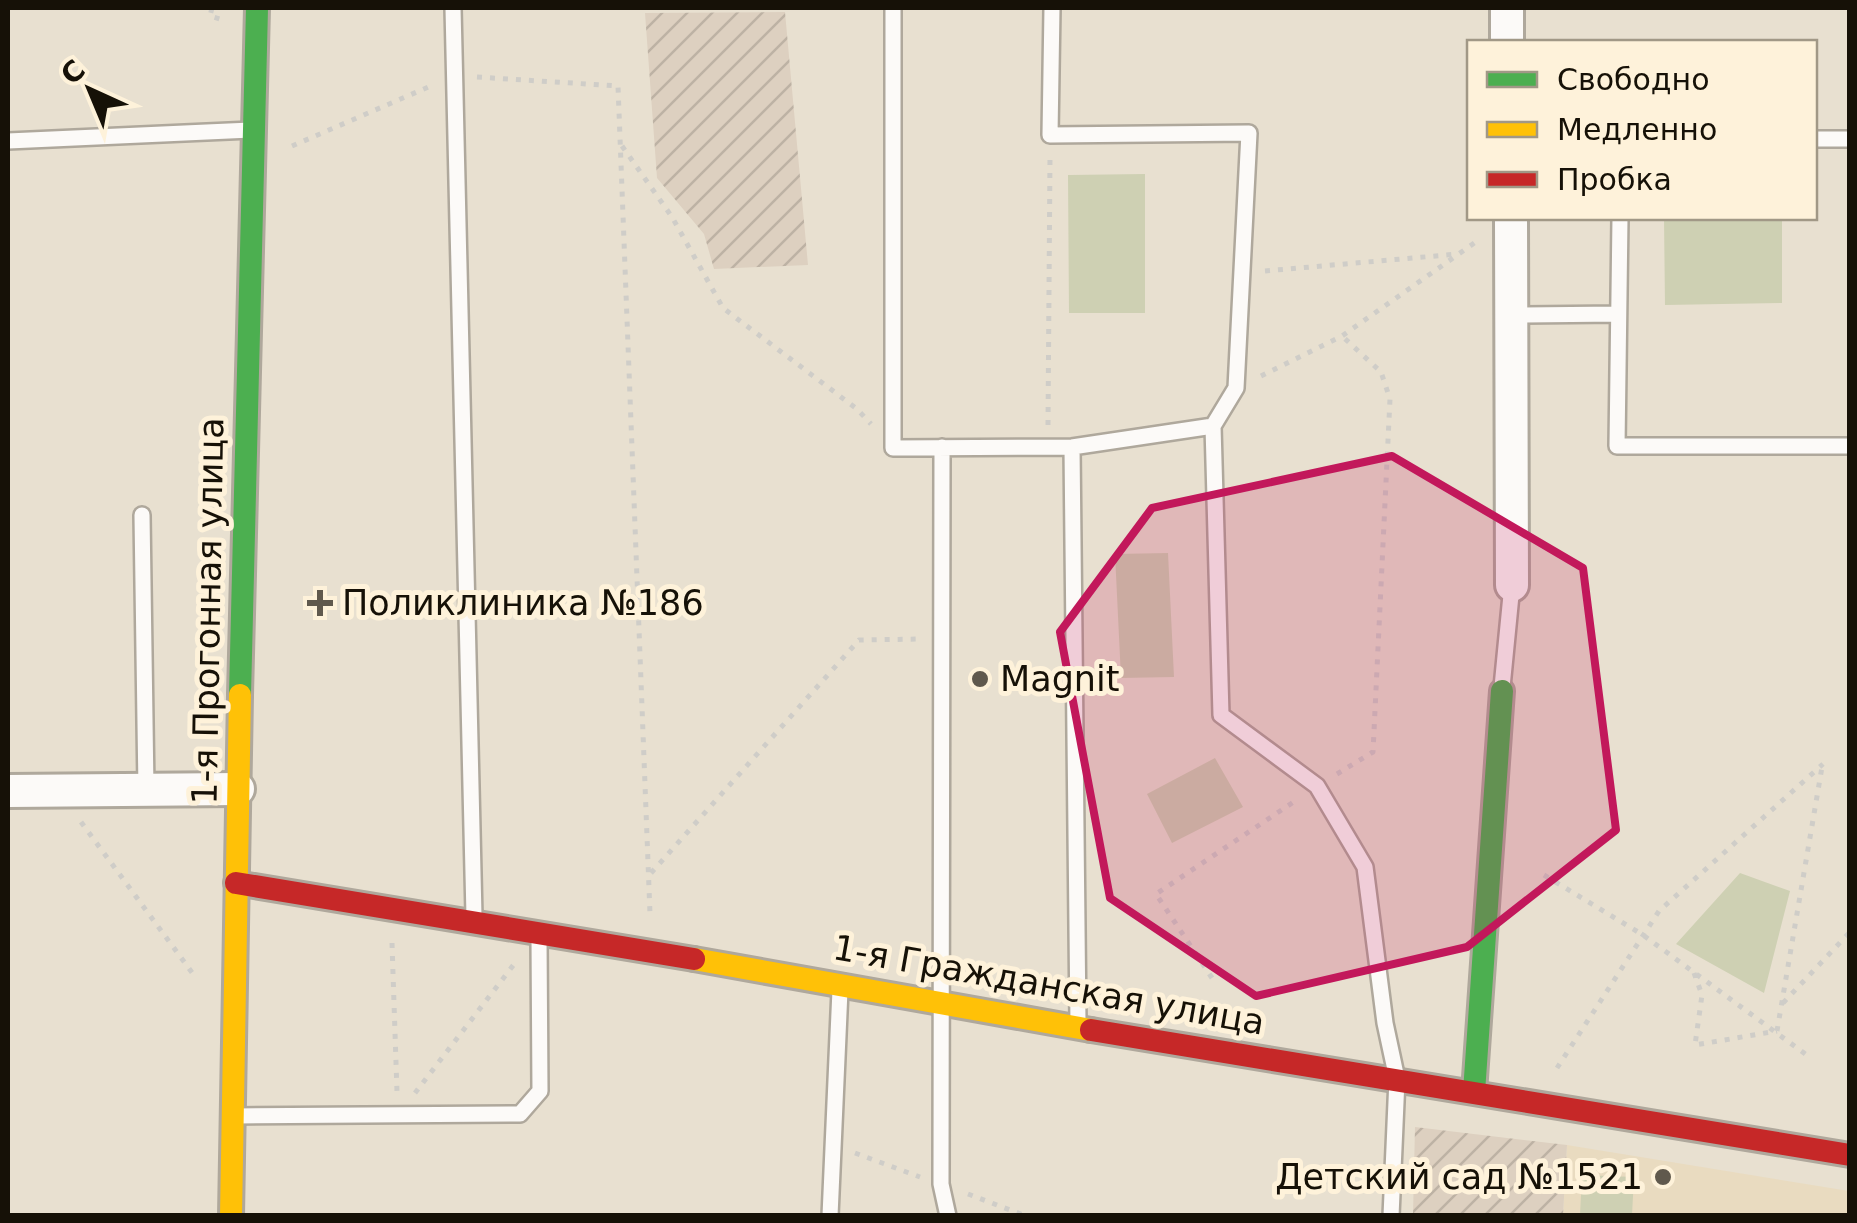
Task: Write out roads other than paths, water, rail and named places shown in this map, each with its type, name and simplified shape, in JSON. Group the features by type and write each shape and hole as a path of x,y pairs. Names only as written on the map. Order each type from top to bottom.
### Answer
{"street":[{"name":"1-я Прогонная улица","path":"231,1216 257,8"},
{"path":"1506,8 1507,40"},
{"path":"1511,220 1512,585"},
{"path":"1474,1092 1502,691"},
{"path":"8,791 238,789"},
{"name":"1-я Гражданская улица","path":"236,883 474,920 1850,1155"}],"lane":[{"path":"453,8 474,920"},
{"path":"893,8 894,448 1072,448 1214,426"},
{"path":"1052,8 1050,135 1249,133 1236,388 1214,426 1221,715 1317,786 1365,868 1385,1023 1397,1078 1391,1216"},
{"path":"8,141 255,130"},
{"path":"1817,139 1850,139"},
{"path":"1620,220 1617,446 1850,446"},
{"path":"1512,315 1618,314"},
{"path":"942,447 941,1184 948,1216"},
{"path":"1072,448 1078,1026"},
{"path":"142,515 146,790"},
{"path":"1502,691 1512,585"},
{"path":"232,1116 520,1114 540,1092 539,932"},
{"path":"830,1216 840,985"}],"place":[{"name":"Поликлиника №186","path":"320,603"},
{"name":"Magnit","path":"980,679"},
{"name":"Детский сад №1521","path":"1663,1177"}]}
